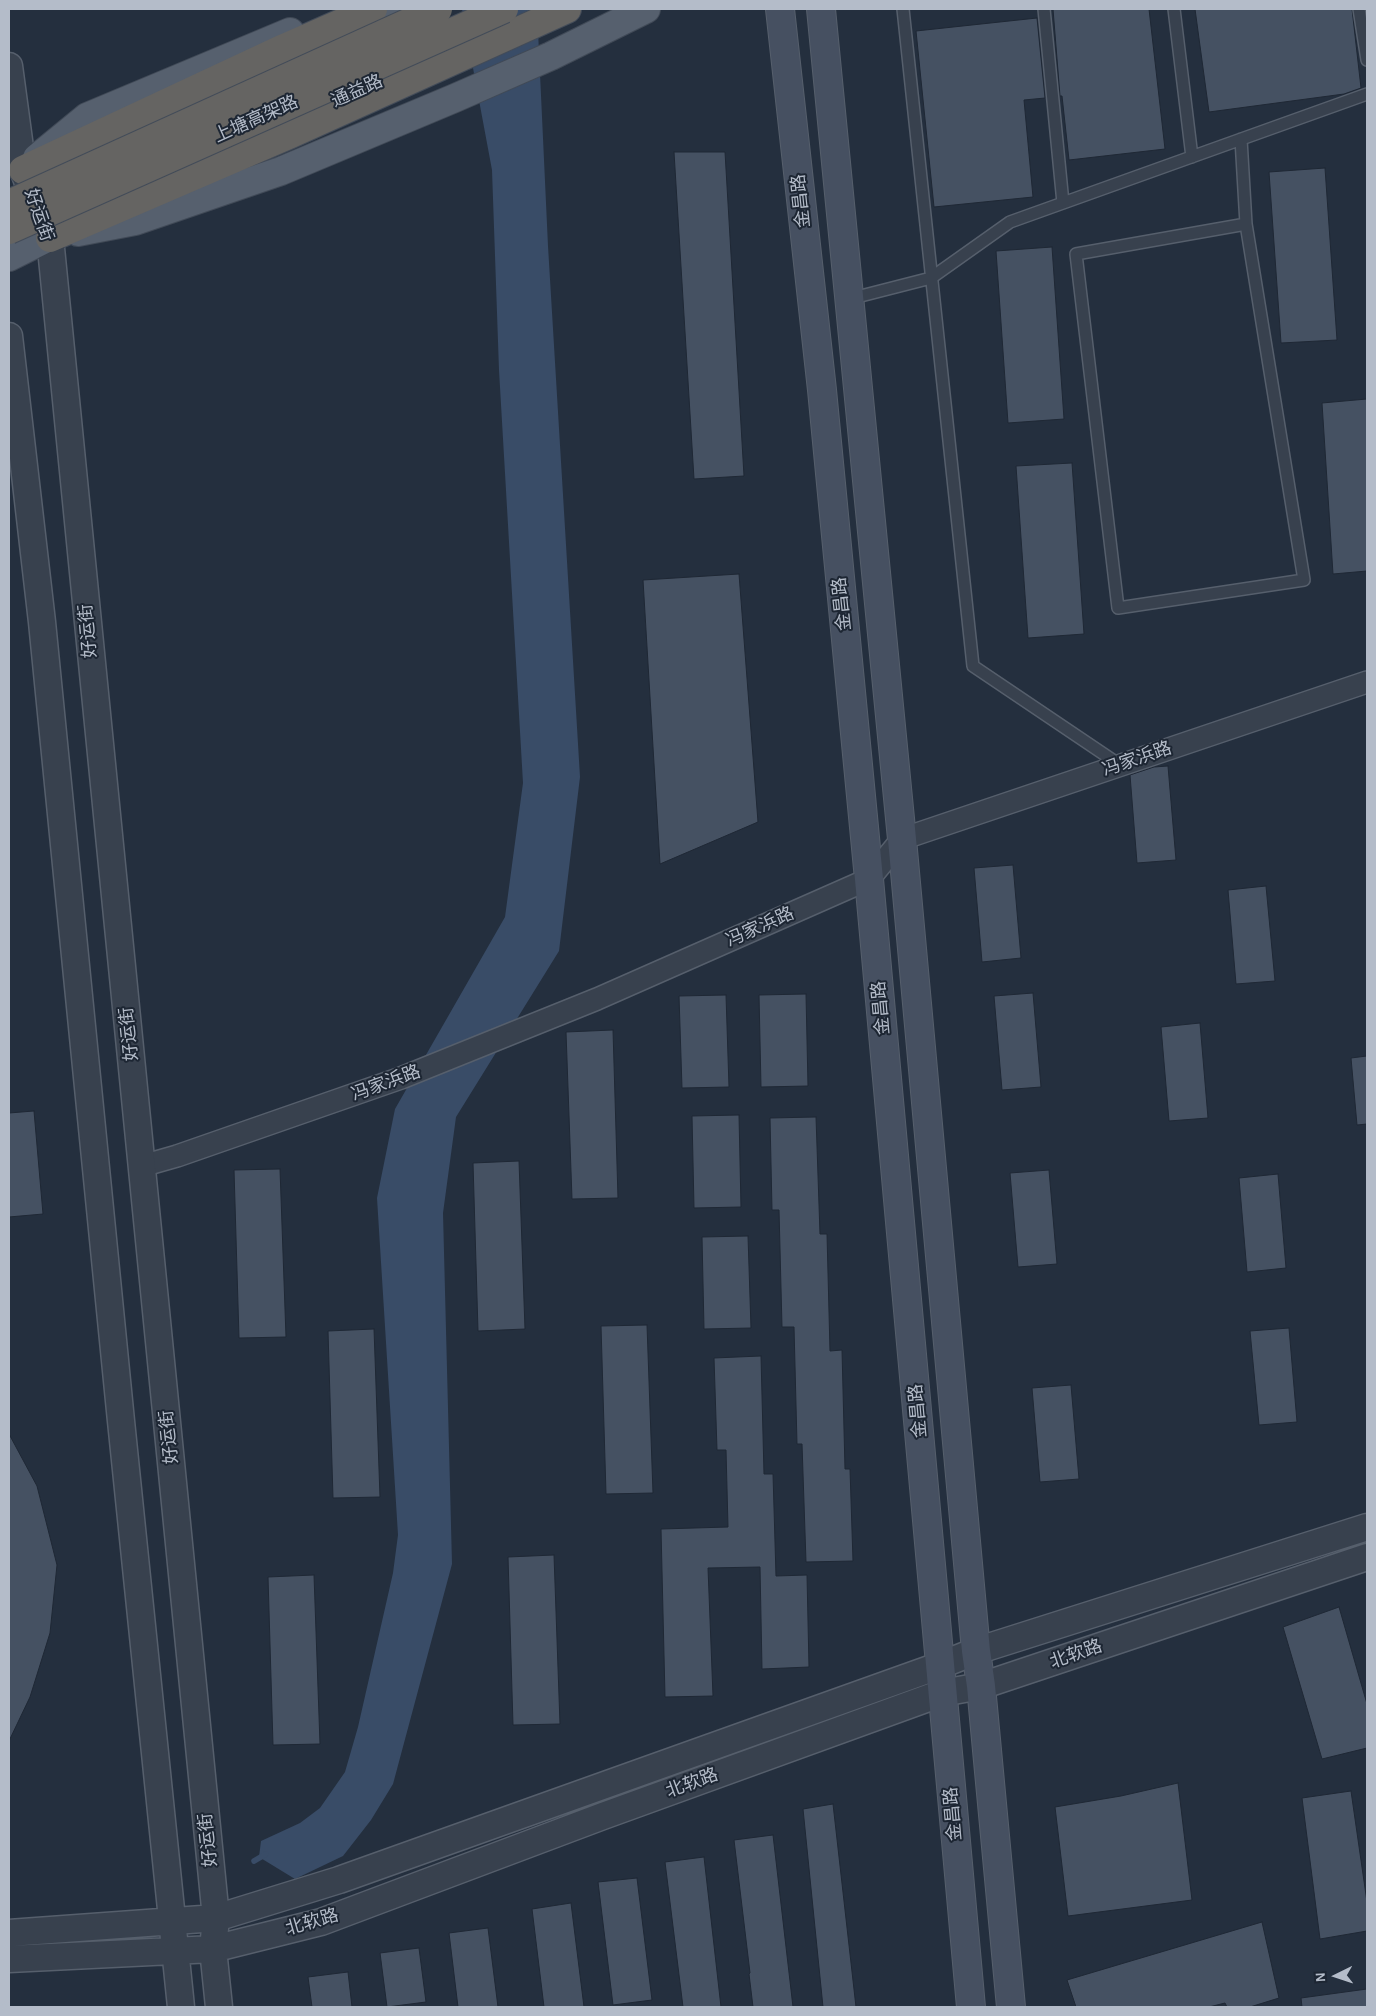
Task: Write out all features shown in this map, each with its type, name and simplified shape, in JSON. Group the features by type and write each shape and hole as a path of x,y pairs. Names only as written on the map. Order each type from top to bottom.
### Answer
{"highway":[{"path":"16,173 284,48 374,9"},
{"name":"上塘高架路","path":"9,204 438,9"},
{"name":"上塘高架路","path":"9,230 504,9"},
{"path":"50,238 289,135 567,9"}],"main road":[{"path":"16,173 87,117 344,9"},
{"path":"16,173 95,144 402,9"},
{"name":"通益路","path":"9,257 50,238 153,182 545,9"},
{"path":"50,238 135,221 281,171 551,56 646,9"},
{"name":"金昌路","path":"780,9 823,400 869,879 971,2007"},
{"name":"金昌路","path":"821,9 902,839 976,1651 982,1686 1011,2007"}],"street":[{"name":"好运街","path":"9,66 16,173 50,238 216,1918 214,1948 219,2007"},
{"path":"9,336 42,622 181,2007"},
{"name":"冯家浜路","path":"142,1166 177,1156 401,1078 510,1035 869,879 902,839 1367,682"},
{"name":"北软路","path":"9,1933 216,1918 348,1877 941,1666 976,1651 1367,1527"},
{"name":"北软路","path":"9,1959 214,1948 321,1922 603,1816 942,1693 982,1686 1367,1557"}],"lane":[{"path":"903,9 973,666 1120,765"},
{"path":"1044,9 1063,203"},
{"path":"1174,9 1192,157"},
{"path":"1360,9 1367,60"},
{"path":"849,299 932,278 1010,222 1367,94"},
{"path":"1241,139 1246,224 1304,580 1118,608 1076,254 1246,224"}],"water":[{"path":"462,9 537,9 548,246 580,777 559,951 456,1117 443,1213 452,1564 393,1784 371,1820 343,1856 295,1879 259,1857 261,1841 300,1823 320,1808 345,1772 358,1727 393,1573 398,1535 377,1198 395,1109 505,917 523,783 499,370 492,170"}],"building":[{"path":"1053,9 1149,9 1165,149 1069,160 1062,96 1060,96"},
{"path":"1195,9 1352,9 1361,88 1344,94 1209,112"},
{"path":"1037,18 1045,98 1024,100 1033,197 934,207 916,31"},
{"path":"674,152 725,152 744,476 694,479"},
{"path":"1325,168 1337,340 1281,343 1269,172"},
{"path":"1052,247 1064,419 1008,423 996,251"},
{"path":"1367,399 1367,571 1333,574 1322,403"},
{"path":"1072,463 1084,634 1028,638 1016,466"},
{"path":"739,574 758,822 660,864 643,580"},
{"path":"1168,766 1176,860 1137,863 1130,775 1154,767"},
{"path":"1013,865 1021,958 982,962 974,868"},
{"path":"1266,886 1275,981 1236,984 1228,890"},
{"path":"1033,993 1041,1087 1002,1090 994,996"},
{"path":"806,994 808,1086 761,1087 759,995"},
{"path":"726,995 729,1087 682,1088 679,996"},
{"path":"1200,1023 1208,1118 1169,1121 1161,1027"},
{"path":"613,1030 618,1198 572,1199 566,1032"},
{"path":"1367,1056 1367,1124 1357,1125 1351,1058"},
{"path":"34,1111 43,1214 9,1217 9,1113"},
{"path":"739,1115 741,1207 694,1208 692,1116"},
{"path":"816,1117 820,1234 827,1234 830,1351 842,1350 845,1469 850,1469 853,1561 806,1562 802,1444 797,1444 794,1327 782,1327 779,1210 772,1210 770,1118"},
{"path":"519,1161 525,1329 478,1331 473,1163"},
{"path":"280,1169 286,1337 239,1338 234,1170"},
{"path":"1049,1170 1057,1264 1018,1267 1010,1173"},
{"path":"1278,1174 1286,1268 1247,1272 1239,1178"},
{"path":"748,1236 751,1328 704,1329 702,1237"},
{"path":"647,1325 653,1493 606,1494 601,1326"},
{"path":"1289,1328 1297,1422 1259,1425 1250,1331"},
{"path":"374,1329 380,1497 333,1498 328,1331"},
{"path":"761,1356 764,1474 773,1474 776,1576 807,1575 809,1667 762,1669 760,1567 708,1568 713,1696 665,1697 661,1529 728,1527 726,1450 717,1450 714,1358"},
{"path":"1071,1385 1079,1479 1040,1482 1032,1388"},
{"path":"9,1434 37,1486 57,1565 50,1633 30,1697 9,1741"},
{"path":"554,1555 560,1724 513,1725 508,1557"},
{"path":"314,1575 320,1744 273,1745 268,1577"},
{"path":"1339,1607 1367,1704 1367,1748 1322,1759 1283,1627"},
{"path":"1178,1783 1192,1900 1068,1916 1055,1807 1121,1796"},
{"path":"1351,1791 1367,1902 1367,1931 1320,1939 1302,1798"},
{"path":"833,1804 856,2007 823,2007 803,1809"},
{"path":"773,1835 793,2007 753,2007 734,1840"},
{"path":"704,1857 721,2007 683,2007 665,1862"},
{"path":"637,1878 652,2000 613,2005 598,1882"},
{"path":"571,1903 584,2007 544,2007 532,1909"},
{"path":"1262,1922 1279,1998 1250,2007 1227,2007 1225,2003 1209,2007 1076,2007 1067,1980"},
{"path":"488,1928 498,2007 458,2007 449,1933"},
{"path":"419,1948 426,2002 387,2007 380,1953"},
{"path":"348,1972 352,2007 312,2007 308,1977"},
{"path":"1367,1989 1367,2007 1302,2007 1301,1998"}],"waterway":[{"path":"254,1861 266,1854"}]}
